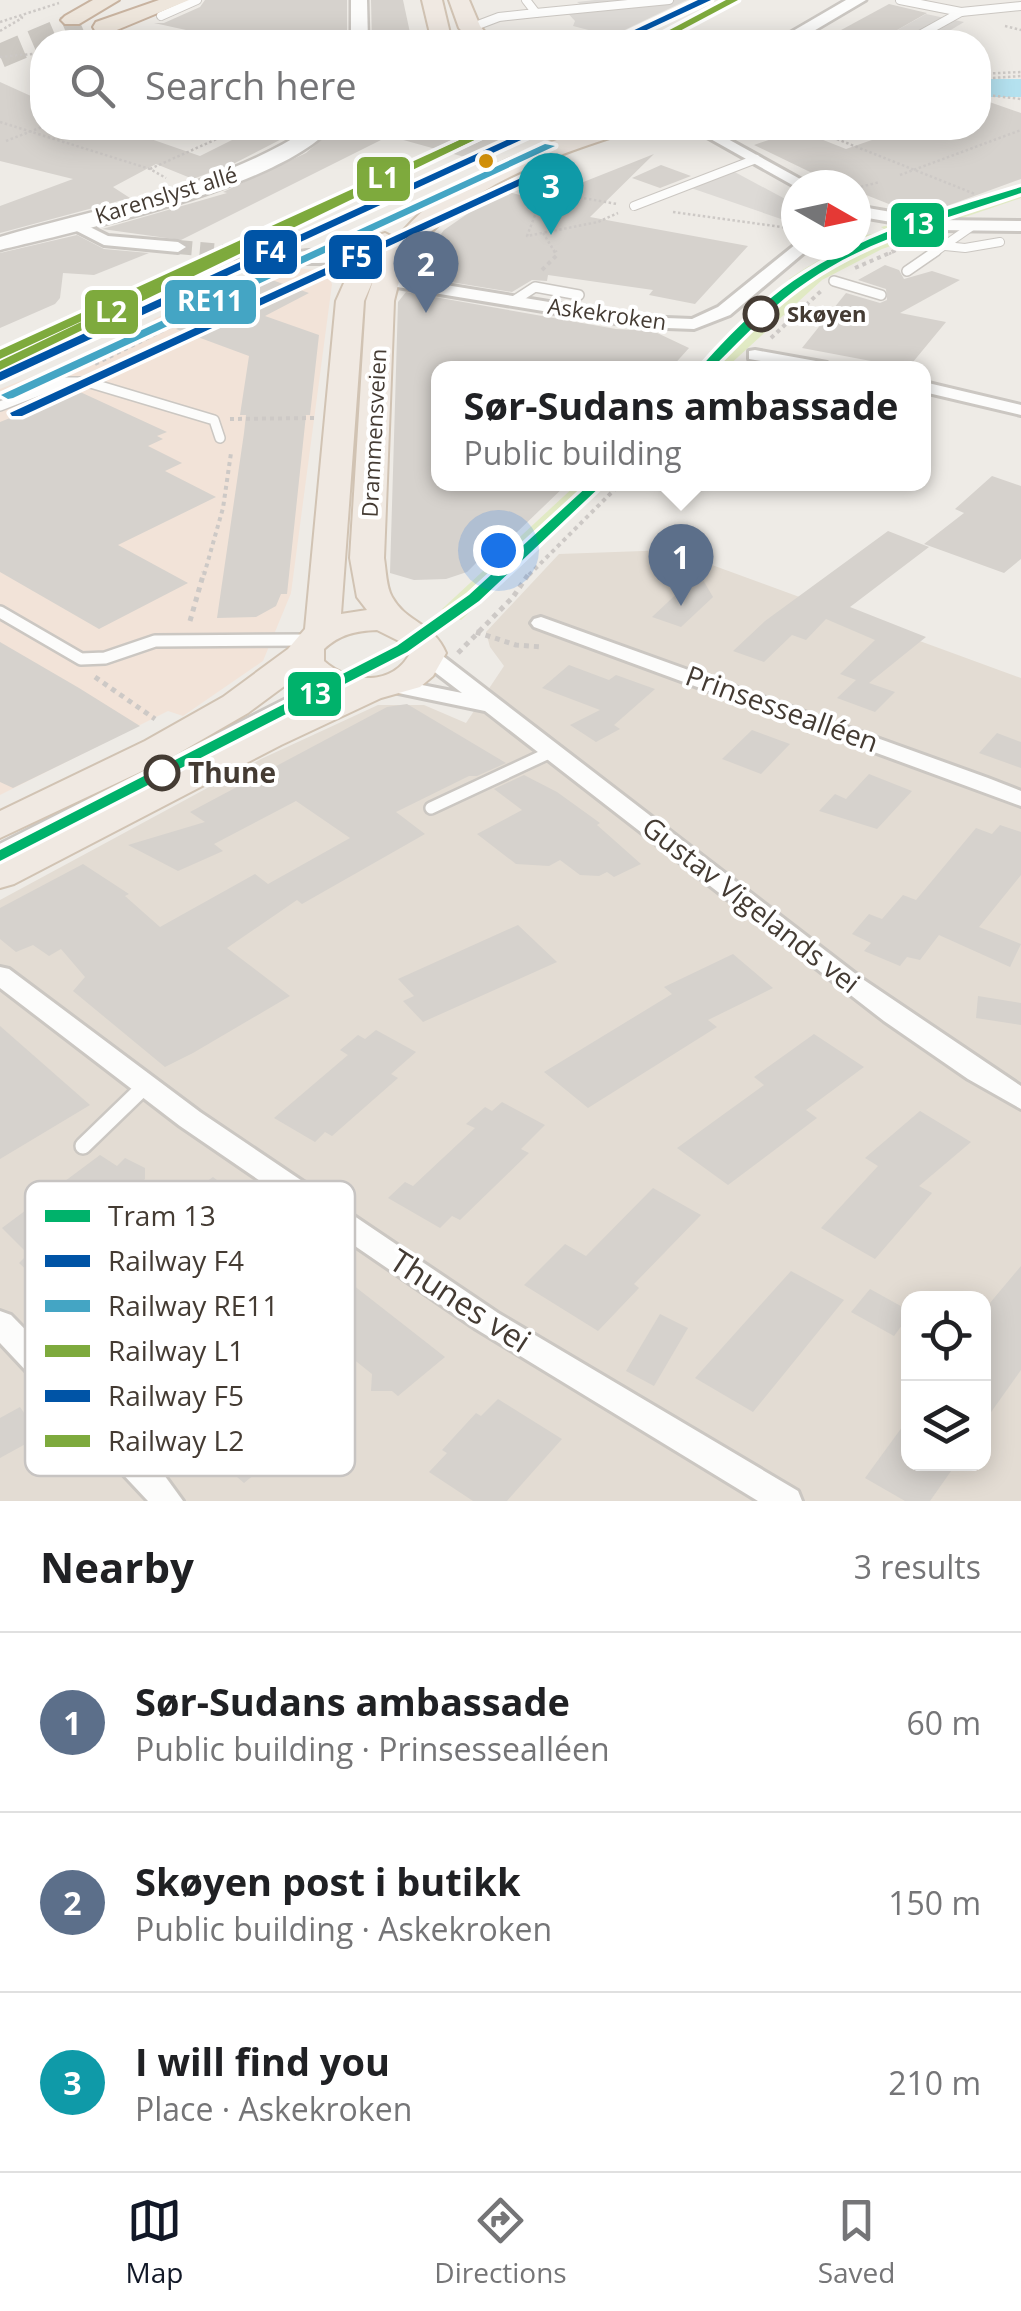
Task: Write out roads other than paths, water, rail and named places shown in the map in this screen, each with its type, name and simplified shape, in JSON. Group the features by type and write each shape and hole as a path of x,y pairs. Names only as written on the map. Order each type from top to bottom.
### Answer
{"highway":[{"path":"73,14 109,0"},
{"path":"73,14 128,0"},
{"path":"159,8 104,27 179,0"}],"main road":[{"path":"432,0 439,30"},
{"name":"Drammensveien","path":"313,642 350,301 396,229 443,193 552,140"},
{"name":"Drammensveien","path":"374,268 445,208 541,156 584,140"},
{"name":"Drammensveien","path":"374,268 380,301 366,558 374,597 395,624 418,634 426,644 444,654"},
{"path":"0,826 226,709 282,674 313,642 357,621 395,624"},
{"path":"313,642 313,673 329,683 383,686"},
{"path":"0,875 268,737 414,674 444,654"}],"street":[{"path":"355,30 359,0"},
{"path":"804,30 858,0"},
{"name":"Karenslyst allé","path":"0,244 191,192 276,158 304,140"},
{"path":"720,140 781,173"},
{"path":"871,213 970,226 1021,226"},
{"path":"72,223 104,240 178,248"},
{"name":"Askekroken","path":"284,264 317,258 374,268 465,297 515,300 640,322 694,324 724,310 786,260"},
{"path":"755,355 788,361"},
{"path":"931,389 1021,410"},
{"name":"Prinsessealléen","path":"542,623 570,637 646,660 921,758 1021,799"},
{"name":"Gustav Vigelands vei","path":"444,654 486,705 835,972 928,1040 1021,1100"},
{"name":"Gustav Vigelands vei","path":"383,686 486,705"},
{"name":"Thunes vei","path":"0,975 145,1086 283,1181"},
{"name":"Thunes vei","path":"355,1230 487,1321 786,1501"},
{"path":"0,1323 25,1349"},
{"path":"147,1476 167,1501"}],"lane":[{"path":"159,8 197,0"},
{"path":"526,0 536,13"},
{"path":"468,20 669,0"},
{"path":"900,0 962,12 1021,6"},
{"path":"930,30 962,12"},
{"path":"468,20 499,16"},
{"path":"634,206 756,159"},
{"path":"907,271 970,226"},
{"path":"945,246 965,248 1000,242"},
{"path":"834,281 880,295"},
{"path":"515,300 535,287 579,295"},
{"path":"0,406 62,382 87,382 214,420 220,438"},
{"path":"0,612 81,659 105,658 155,642 313,642"},
{"path":"0,850 329,683"},
{"path":"431,808 552,752"},
{"path":"83,1146 145,1086"}],"waterway":[{"path":"991,88 1021,88"}],"tunnel":[{"path":"61,30 80,22"},
{"path":"0,56 30,43"},
{"path":"178,247 256,254"},
{"path":"227,251 283,256"}],"tram line":[{"name":"13","path":"713,361 781,296 833,261 912,227 1021,190"},
{"name":"13","path":"0,856 402,649 474,598 589,491"}],"rail line":[{"name":"F4","path":"640,30 706,0"},
{"name":"L2","path":"675,30 733,0"},
{"name":"L1","path":"0,355 468,140"},
{"name":"L2","path":"0,366 468,140"},
{"name":"F4","path":"0,377 515,140"},
{"name":"RE11","path":"8,395 549,146"},
{"name":"F5","path":"17,413 558,164"}],"place":[{"name":"I will find you","path":"551,235"},
{"name":"Skøyen post i butikk","path":"426,313"},
{"name":"Skøyen","path":"761,314"},
{"name":"Sør-Sudans ambassade","path":"681,606"},
{"name":"Thune","path":"162,773"}]}
